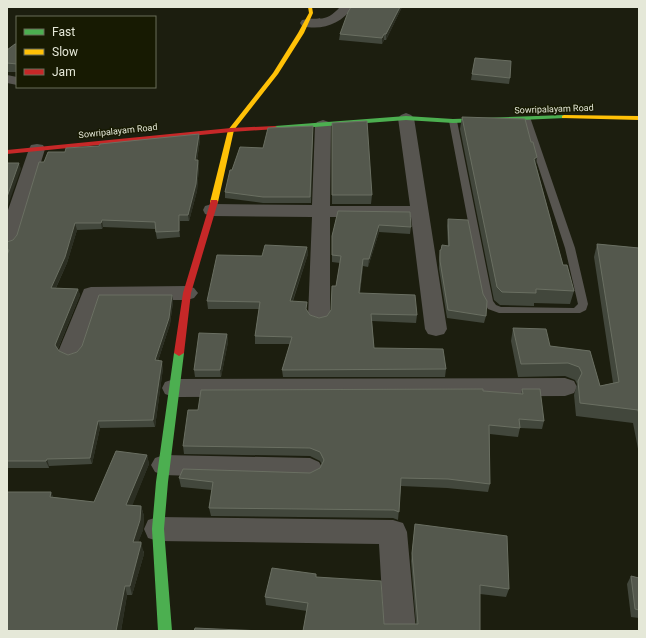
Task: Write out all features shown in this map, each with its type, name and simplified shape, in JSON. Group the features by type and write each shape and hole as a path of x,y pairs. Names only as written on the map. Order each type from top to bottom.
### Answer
{"street":[{"path":"165,631 158,529 164,465 187,293 212,210 230,130 275,74 302,33 311,13 310,7"},
{"path":"306,23 324,23 335,20 347,7"},
{"name":"Sowripalayam Road","path":"7,152 230,130 323,125 406,118 453,121 527,120 578,117 639,118"},
{"path":"406,118 436,329"},
{"path":"319,317 323,125"},
{"path":"7,241 37,149"},
{"path":"212,210 420,212"},
{"path":"70,352 92,294 187,293"},
{"path":"174,388 565,387"},
{"path":"164,465 310,469"},
{"path":"158,529 392,532 400,631"}],"lane":[{"path":"453,121 488,301 492,307 499,310 576,311 582,308 583,304 570,248 527,120"}],"building":[{"path":"351,7 400,7 386,34 384,34 382,38 340,34"},
{"path":"16,44 16,64 7,63 7,50"},
{"path":"475,58 511,61 510,78 472,74"},
{"path":"462,117 525,119 531,142 533,142 537,157 534,159 563,265 567,265 574,291 536,289 536,293 502,292 497,287"},
{"path":"367,121 372,195 332,195 332,123"},
{"path":"313,126 310,197 263,197 225,192 230,170 232,170 240,147 263,148 268,128"},
{"path":"199,134 195,160 198,160 196,184 188,215 179,215 179,231 156,232 155,222 102,220 101,223 75,223 65,257 51,288 78,289 55,345 59,351 68,355 77,352 82,346 99,295 172,295 169,318 155,360 162,361 153,420 98,421 90,458 47,459 46,461 7,461 7,255 9,250 7,250 7,242 13,240 17,235 39,162 44,162 48,152 65,152 66,148 99,146 100,144"},
{"path":"7,163 19,163 7,197"},
{"path":"338,211 410,212 411,227 379,225 369,259 363,259 359,293 415,295 417,315 371,314 374,348 443,349 446,369 282,370 292,337 255,336 260,302 207,301 217,255 262,256 265,245 307,247 290,301 307,302 306,309 310,315 319,318 327,316 331,310 332,286 336,286 341,256 332,255 332,236"},
{"path":"448,219 468,220 483,294 487,301 486,316 448,310 440,261 440,250 442,245 449,246"},
{"path":"597,244 639,248 639,415 638,410 580,403 578,381 582,373 579,367 568,363 521,364 513,328 546,329 550,346 590,351 600,386 619,382"},
{"path":"199,333 227,334 220,370 194,370"},
{"path":"483,389 483,391 523,394 522,389 540,389 544,421 519,419 520,428 489,425 490,484 448,479 401,478 399,512 394,510 209,508 213,482 179,478 183,469 310,473 320,468 324,460 320,452 310,448 183,446 188,410 198,410 201,390"},
{"path":"116,451 147,455 126,505 141,506 140,520 133,542 141,542 141,544 130,586 125,586 116,631 7,631 7,492 51,492 50,497 94,502"},
{"path":"415,524 507,536 509,589 480,585 480,631 303,631 308,603 265,597 272,568 316,574 316,577 381,581 384,624 418,624 412,553"},
{"path":"631,576 639,578 639,610 635,609"},
{"path":"195,628 262,631 194,631"}],"traffic: fast":[{"path":"275,128 406,118 453,121 564,117"},
{"path":"165,631 158,529 162,482 179,353"}],"traffic: slow":[{"path":"214,202 231,130 275,74 301,33 311,13 310,7"},
{"path":"564,117 639,118"}],"traffic: jam":[{"path":"7,152 231,130 275,128"},
{"path":"179,353 187,293 214,202"}]}
